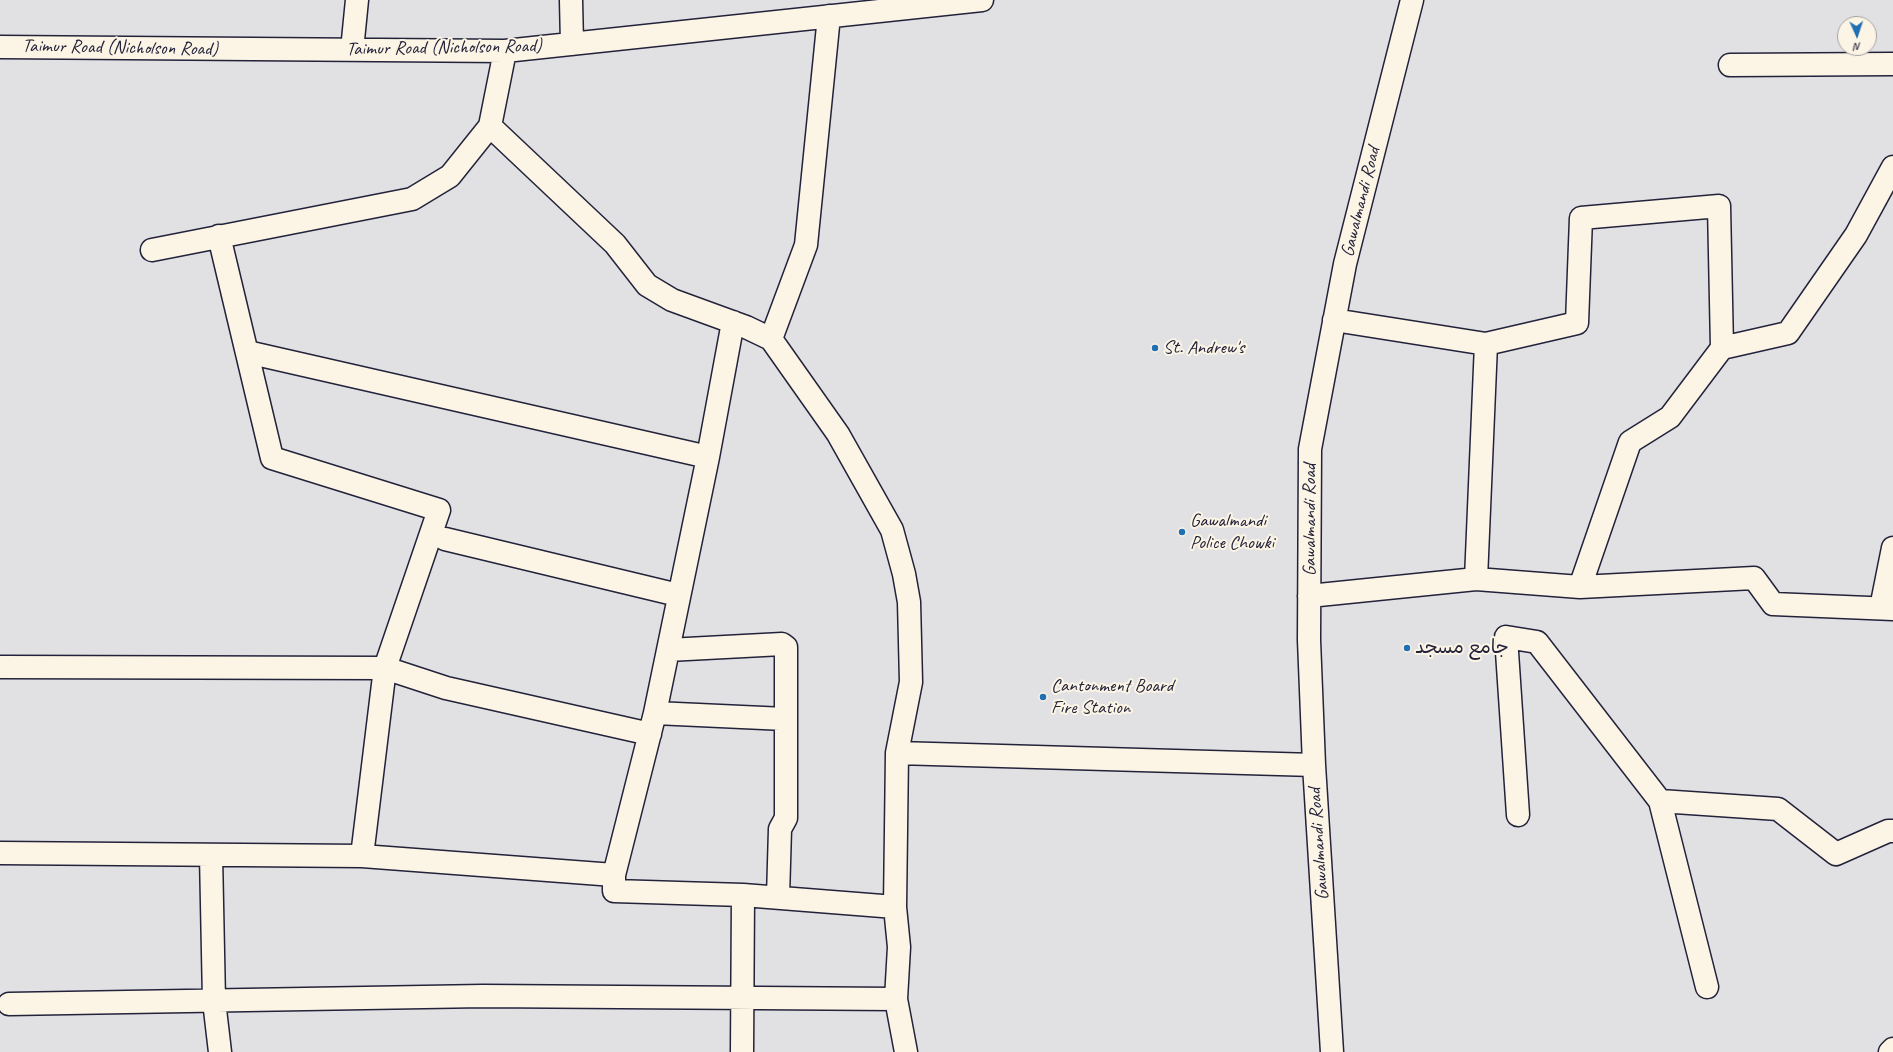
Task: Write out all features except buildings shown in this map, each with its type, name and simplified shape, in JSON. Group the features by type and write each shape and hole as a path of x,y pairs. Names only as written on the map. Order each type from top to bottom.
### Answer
{"street":[{"path":"352,50 357,0"},
{"path":"571,0 572,44"},
{"name":"Taimur Road (Nicholson Road)","path":"0,47 505,51 982,0"},
{"name":"Gawalmandi Road","path":"1332,1052 1314,765 1309,640 1310,449 1344,264 1412,0"},
{"path":"771,339 806,245 829,16"},
{"path":"152,250 412,199 450,176 490,126 505,51"},
{"path":"1730,65 1893,64"},
{"path":"490,126 615,244 647,285 672,300 733,322 771,339 838,434 892,530 904,574 909,602 911,682 897,753 895,907 899,947 896,999 906,1052"},
{"path":"1722,348 1788,333 1856,235 1893,166"},
{"path":"1334,320 1486,344 1577,323 1581,218 1719,206 1722,348 1670,417 1630,442 1580,587"},
{"path":"219,236 272,458 440,510 385,668 362,856"},
{"path":"733,322 708,457 678,595 668,650 652,724 614,875 614,891 743,895 895,907"},
{"path":"1476,579 1486,344"},
{"path":"247,352 708,457"},
{"path":"445,539 678,595"},
{"path":"1309,596 1476,579 1580,587 1754,578 1773,604 1887,608 1893,548"},
{"path":"1518,816 1506,637 1537,642 1660,801 1707,987"},
{"path":"668,650 782,644 786,647 786,818 780,829 778,897"},
{"path":"0,667 385,668 446,688 652,724 786,719"},
{"path":"897,753 1314,765"},
{"path":"1660,801 1778,808 1836,854 1888,830 1893,831"},
{"path":"0,853 362,856 614,875"},
{"path":"211,855 214,1001 220,1052"},
{"path":"742,1052 741,998 743,895"},
{"path":"9,1004 483,996 896,999"},
{"path":"1890,1052 1893,1049"}],"place":[{"name":"St. Andrew's","path":"1155,348"},
{"name":"Gawalmandi Police Chowki","path":"1182,532"},
{"name":"جامع مسجد","path":"1407,648"},
{"name":"Cantonment Board Fire Station","path":"1043,697"}]}
